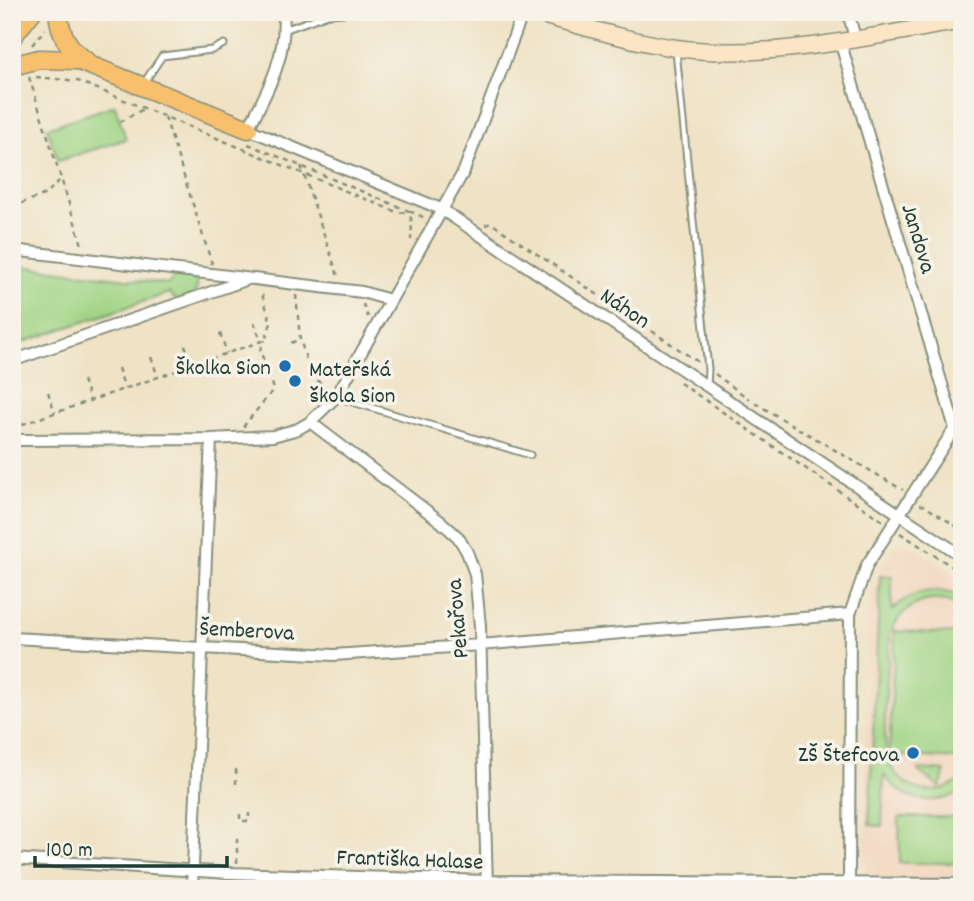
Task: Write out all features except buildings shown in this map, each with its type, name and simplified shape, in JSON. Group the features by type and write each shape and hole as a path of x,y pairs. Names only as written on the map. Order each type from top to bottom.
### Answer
{"main road":[{"path":"12,37 32,12"},
{"path":"54,18 70,48 98,68 153,93 248,129"},
{"path":"22,69 67,59 98,68"}],"street":[{"path":"248,129 278,67 284,30 283,12"},
{"path":"12,440 274,436 298,429 310,422 336,397 464,171 523,12"},
{"path":"531,12 676,48 742,51 848,39 962,21"},
{"name":"Jandova","path":"848,12 848,39 954,428 867,565 850,614 849,887"},
{"name":"Náhon","path":"248,129 441,209 962,556"},
{"path":"12,250 252,284 362,292 390,300"},
{"path":"12,361 252,284"},
{"path":"950,409 962,404"},
{"name":"Pekařova","path":"310,422 458,537 467,552 475,574 480,645 487,885"},
{"path":"192,889 211,439"},
{"name":"Šemberova","path":"12,638 334,655 850,614"},
{"name":"Františka Halase","path":"12,859 192,871 487,885 849,887 962,884"}],"lane":[{"path":"284,30 322,14 343,13"},
{"path":"153,93 162,56 212,50 224,44"},
{"path":"676,48 708,369 707,387"},
{"path":"336,397 530,455"}],"path":[{"path":"83,13 159,12"},
{"path":"22,69 54,18"},
{"path":"22,69 78,80 400,213 408,211 434,222"},
{"path":"22,69 83,248"},
{"path":"120,122 146,107 153,93"},
{"path":"153,93 164,115 212,264"},
{"path":"295,148 339,279"},
{"path":"12,207 46,194 61,179"},
{"path":"408,211 412,223 409,247"},
{"path":"483,225 491,223 753,401 907,493 904,499 908,502 915,506 923,505 962,530"},
{"path":"252,284 266,288"},
{"path":"240,431 274,389 260,350 271,323 260,288"},
{"path":"291,291 295,291 300,339 311,375 336,397"},
{"path":"359,300 366,307 368,322"},
{"path":"254,322 263,341"},
{"path":"219,333 227,353"},
{"path":"291,343 300,339"},
{"path":"12,425 20,425 263,341"},
{"path":"185,345 192,365"},
{"path":"151,357 158,377"},
{"path":"118,368 125,389"},
{"path":"83,380 90,401"},
{"path":"48,392 55,413"},
{"path":"13,404 20,425"},
{"path":"899,532 962,573"},
{"path":"236,769 236,784"},
{"path":"240,814 240,821 249,821 249,813"},
{"path":"237,838 237,873"}],"shaded area":[{"name":"ZŠ Štefcova","path":"901,542 962,578 962,889 864,889 867,625 879,573 893,547"}],"green space":[{"path":"115,105 126,139 58,161 47,128"},
{"path":"12,265 169,284 175,274 191,276 197,282 197,287 192,295 177,301 169,293 12,346"},
{"path":"880,576 892,576 892,610 907,598 924,592 943,592 962,597 962,608 940,600 919,603 901,616 895,625 890,636 885,736 889,762 894,772 906,783 921,790 932,791 948,787 962,779 962,791 941,799 920,799 900,791 884,775 882,826 869,825"},
{"path":"895,631 962,634 962,759 889,755"},
{"path":"918,771 945,771 940,787"},
{"path":"899,817 962,817 962,863 900,863"}],"place":[{"name":"Školka Sion","path":"285,366"},
{"name":"Mateřská škola Sion","path":"295,381"},
{"name":"ZŠ Štefcova","path":"913,753"}]}
